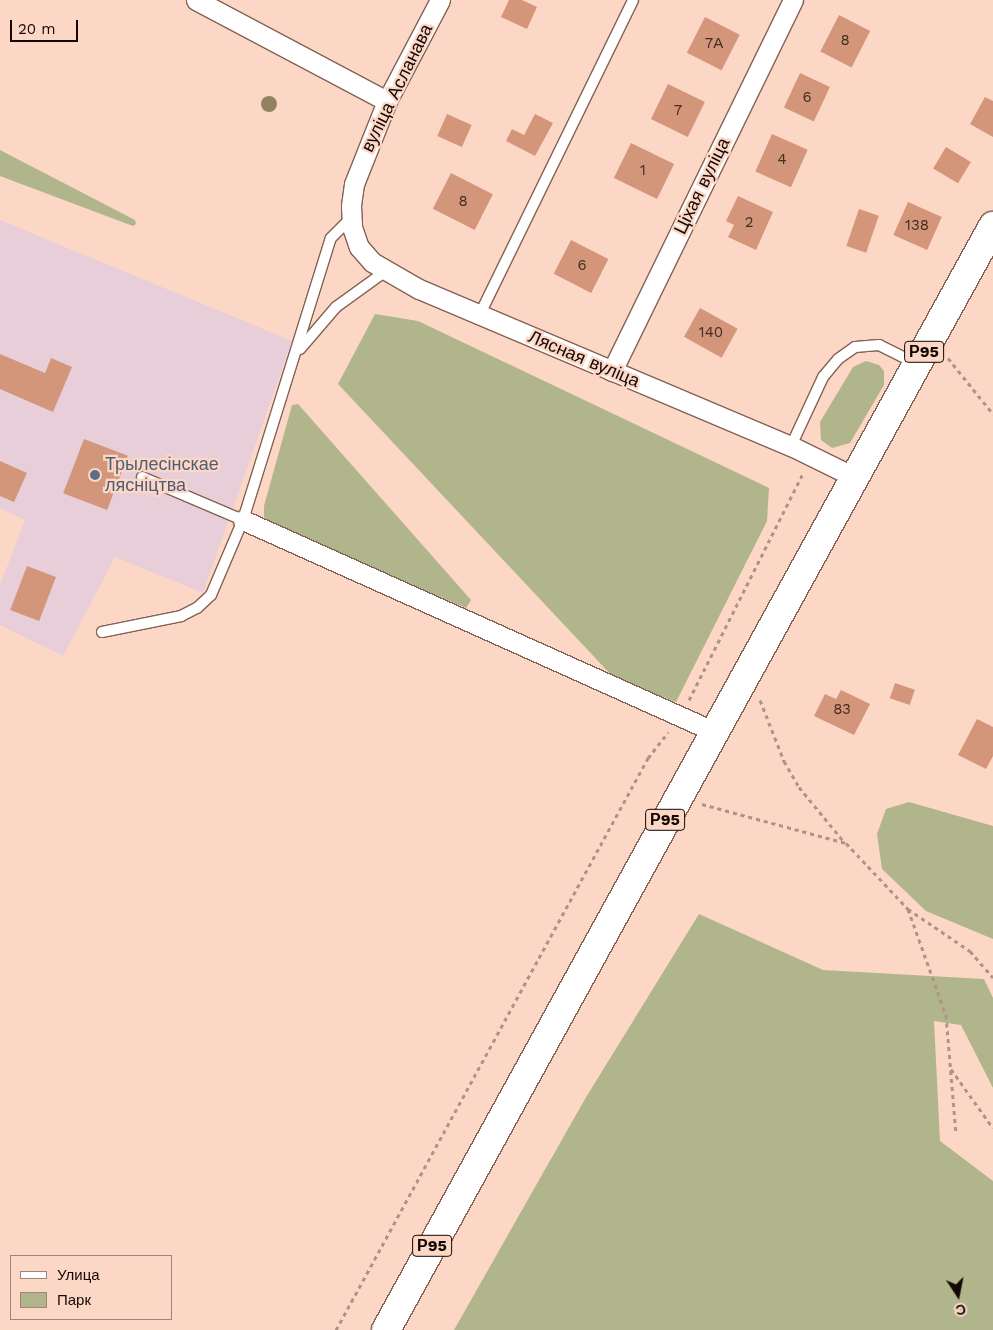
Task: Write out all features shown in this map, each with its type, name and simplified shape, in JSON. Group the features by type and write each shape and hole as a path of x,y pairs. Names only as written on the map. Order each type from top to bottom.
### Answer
{"main road":[{"name":"Р95","path":"386,1330 713,731 993,226"}],"street":[{"path":"196,0 386,101"},
{"name":"вуліца Асланава","path":"351,211 360,166 386,101 440,0"},
{"name":"Ціхая вуліца","path":"612,371 793,0"},
{"name":"Лясная вуліца","path":"351,211 359,247 386,271 419,289 791,446 854,477"},
{"path":"243,520 713,731"}],"lane":[{"path":"480,314 633,0"},
{"path":"102,632 181,616 198,608 211,595 243,520 331,238 351,211"},
{"path":"294,356 336,307 386,271"},
{"path":"791,446 824,377 838,359 855,347 879,345 918,364"},
{"path":"142,477 243,520"}],"path":[{"path":"932,338 993,414"},
{"path":"336,1330 648,758 681,716 812,456"},
{"path":"749,668 784,761 799,786 846,843 908,909 970,951 993,977"},
{"path":"677,797 846,843"},
{"path":"908,909 946,1015 956,1134"},
{"path":"951,1068 993,1128"}],"shaded area":[{"name":"Трылесінскае лясніцтва","path":"0,220 292,341 203,593 115,557 63,656 0,625 0,585 25,520 0,508"}],"green space":[{"path":"0,150 135,220 136,224 133,226 0,176"},
{"path":"375,314 418,321 769,488 767,521 676,702 614,678 338,384"},
{"path":"866,361 879,365 884,371 884,385 850,443 832,448 821,440 820,422 853,367"},
{"path":"298,404 471,600 466,608 271,524 264,517 264,506 292,405"},
{"path":"909,802 993,826 993,939 926,911 882,869 877,834 886,809"},
{"path":"699,914 823,970 984,979 993,998 993,1088 961,1025 934,1021 940,1141 993,1181 993,1330 454,1330 585,1099"}],"building":[{"path":"509,0 522,0 537,7 527,29 501,17"},
{"path":"839,15 870,31 852,67 820,52"},
{"path":"705,17 740,35 722,70 687,53"},
{"path":"800,73 830,87 814,121 784,107"},
{"path":"668,84 705,102 688,137 651,119"},
{"path":"985,97 993,101 993,137 970,124"},
{"path":"447,114 472,125 462,147 437,136"},
{"path":"535,114 553,123 535,156 506,141 512,129 524,135"},
{"path":"772,134 808,150 791,187 755,171"},
{"path":"631,143 674,164 657,199 614,178"},
{"path":"946,147 971,162 958,183 933,168"},
{"path":"451,173 493,194 475,230 433,209"},
{"path":"738,196 773,212 756,250 728,237 734,225 726,221"},
{"path":"908,202 942,217 927,250 893,235"},
{"path":"859,209 879,216 866,253 846,246"},
{"path":"571,240 608,259 591,293 554,274"},
{"path":"700,308 738,329 722,358 684,337"},
{"path":"0,354 45,373 51,358 72,367 53,412 0,389"},
{"name":"Трылесінскае лясніцтва","path":"84,439 128,456 107,510 63,493"},
{"path":"0,461 27,473 14,502 0,496"},
{"path":"27,566 56,577 39,621 10,610"},
{"path":"895,683 915,690 910,705 890,698"},
{"path":"841,690 870,704 854,735 814,716 825,694 836,699"},
{"path":"977,719 993,727 993,756 986,769 958,755"}],"place":[{"name":"Трылесінскае лясніцтва","path":"95,475"}]}
